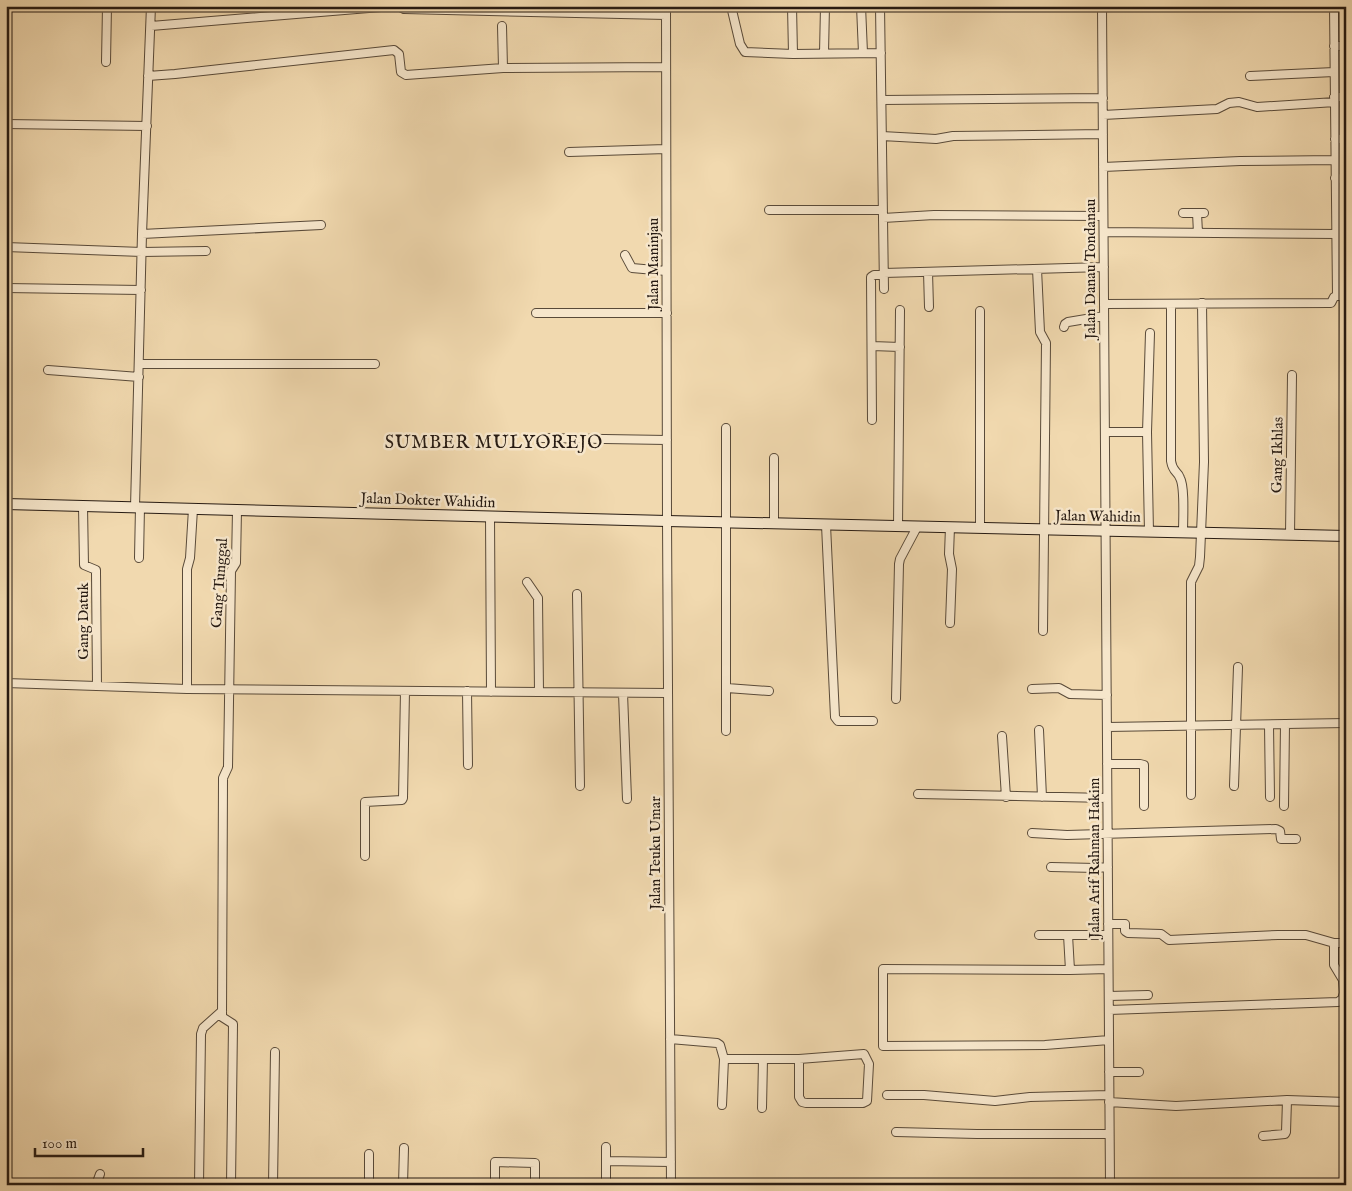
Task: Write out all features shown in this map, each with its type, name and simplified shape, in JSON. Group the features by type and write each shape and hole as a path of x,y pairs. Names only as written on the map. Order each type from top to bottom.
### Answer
{"street":[{"path":"106,62 107,6"},
{"path":"139,558 139,364 142,234 152,6"},
{"path":"151,26 393,6"},
{"path":"398,6 404,9 666,10"},
{"path":"731,6 740,44 743,50 750,53 881,54"},
{"path":"792,6 793,54"},
{"path":"824,6 824,54"},
{"path":"862,6 863,54"},
{"path":"880,6 884,289"},
{"name":"Jalan Danau Tondanau","path":"1102,6 1106,531"},
{"path":"1334,6 1337,295"},
{"name":"Jalan Maninjau","path":"666,10 667,521"},
{"path":"502,26 503,68"},
{"path":"1334,46 1346,46"},
{"path":"148,76 394,50 399,54 401,72 406,74 503,68 666,67"},
{"path":"1250,76 1334,72"},
{"path":"1103,116 1218,109 1229,103 1239,102 1257,107 1334,100 1346,97"},
{"path":"882,100 1102,98"},
{"path":"6,124 147,126"},
{"path":"882,136 936,138 953,136 1103,134"},
{"path":"1335,139 1346,139"},
{"path":"569,152 666,149"},
{"path":"1103,166 1335,160"},
{"path":"1336,178 1346,179"},
{"path":"769,210 934,215 1103,216"},
{"path":"1183,213 1201,213 1198,233"},
{"path":"142,234 321,225"},
{"path":"1104,232 1337,231 1346,228"},
{"path":"6,247 142,252 206,252"},
{"path":"625,255 632,268 666,271"},
{"path":"872,420 872,277 874,275 1104,267"},
{"path":"1036,269 1040,332 1046,343 1043,631"},
{"path":"928,272 929,307"},
{"path":"6,288 141,290"},
{"path":"1104,304 1331,303 1337,295 1346,293"},
{"path":"1337,295 1344,296 1346,499"},
{"path":"1191,795 1191,582 1199,566 1204,462 1202,303"},
{"path":"1171,304 1171,461 1172,469 1180,477 1183,533"},
{"path":"898,526 900,310"},
{"path":"980,310 980,528"},
{"path":"536,313 666,313"},
{"path":"1064,327 1066,323 1104,316"},
{"path":"1149,532 1147,432 1150,332"},
{"path":"872,346 900,347"},
{"path":"139,364 375,364"},
{"path":"48,370 139,377"},
{"name":"Gang Ikhlas","path":"1290,535 1292,375"},
{"path":"726,428 726,731"},
{"path":"1105,432 1147,432"},
{"path":"542,438 667,440"},
{"path":"774,458 774,523"},
{"name":"Jalan Dokter Wahidin","path":"6,504 849,525"},
{"name":"Gang Datuk","path":"83,506 84,565 96,570 97,686"},
{"path":"187,689 187,569 190,558 193,508"},
{"name":"Gang Tunggal","path":"222,1011 223,778 228,767 231,571 236,563 237,510"},
{"path":"490,516 491,692"},
{"name":"Jalan Teuku Umar","path":"667,521 672,1185"},
{"path":"826,525 835,717 838,721 873,721"},
{"name":"Jalan Wahidin","path":"849,525 1346,536"},
{"path":"896,699 899,564 916,527"},
{"path":"950,527 949,554 952,569 950,624"},
{"name":"Jalan Arif Rahman Hakim","path":"1106,531 1110,1185"},
{"path":"527,582 538,598 539,692"},
{"path":"577,594 580,786"},
{"path":"1234,786 1238,667"},
{"path":"6,683 187,689 668,693"},
{"path":"727,688 769,691"},
{"path":"1032,689 1059,688 1070,694 1107,695"},
{"path":"365,856 366,802 402,800 404,798 405,691"},
{"path":"467,691 468,765"},
{"path":"623,693 627,799"},
{"path":"1107,727 1346,723"},
{"path":"1284,806 1285,724"},
{"path":"1269,725 1270,797"},
{"path":"1039,730 1042,797"},
{"path":"1002,736 1006,797"},
{"path":"1107,764 1144,765 1144,806"},
{"path":"918,794 1107,798"},
{"path":"1032,833 1067,836 1276,829 1280,831 1281,839 1296,839"},
{"path":"1051,867 1108,867"},
{"path":"1108,924 1124,923 1125,932 1161,934 1169,940 1306,935 1334,943 1346,943"},
{"path":"1039,935 1108,935"},
{"path":"1068,935 1070,970"},
{"path":"1109,1010 1338,1002 1342,999 1344,993 1344,980 1334,965 1334,943"},
{"path":"1108,969 883,969 883,1046 1045,1045 1109,1040"},
{"path":"1108,996 1148,995"},
{"path":"198,1185 201,1034 203,1028 222,1011"},
{"path":"222,1011 223,1019 233,1024 232,1185"},
{"path":"670,1039 717,1043 720,1045 724,1059 722,1105"},
{"path":"273,1185 275,1052"},
{"path":"724,1059 800,1059 864,1054 869,1064 867,1102 806,1104 802,1102 799,1097 800,1059"},
{"path":"762,1108 763,1059"},
{"path":"1109,1072 1139,1072"},
{"path":"887,1095 995,1102 1030,1097 1109,1098 1176,1106 1287,1100 1346,1102"},
{"path":"1264,1136 1285,1134 1287,1100"},
{"path":"896,1132 1110,1134"},
{"path":"606,1147 606,1185"},
{"path":"403,1185 404,1148"},
{"path":"368,1185 369,1154"},
{"path":"606,1161 671,1162"},
{"path":"495,1185 495,1162 535,1163 535,1185"},
{"path":"96,1185 100,1174"}],"district":[{"name":"SUMBER MULYOREJO","path":"494,442"}]}
